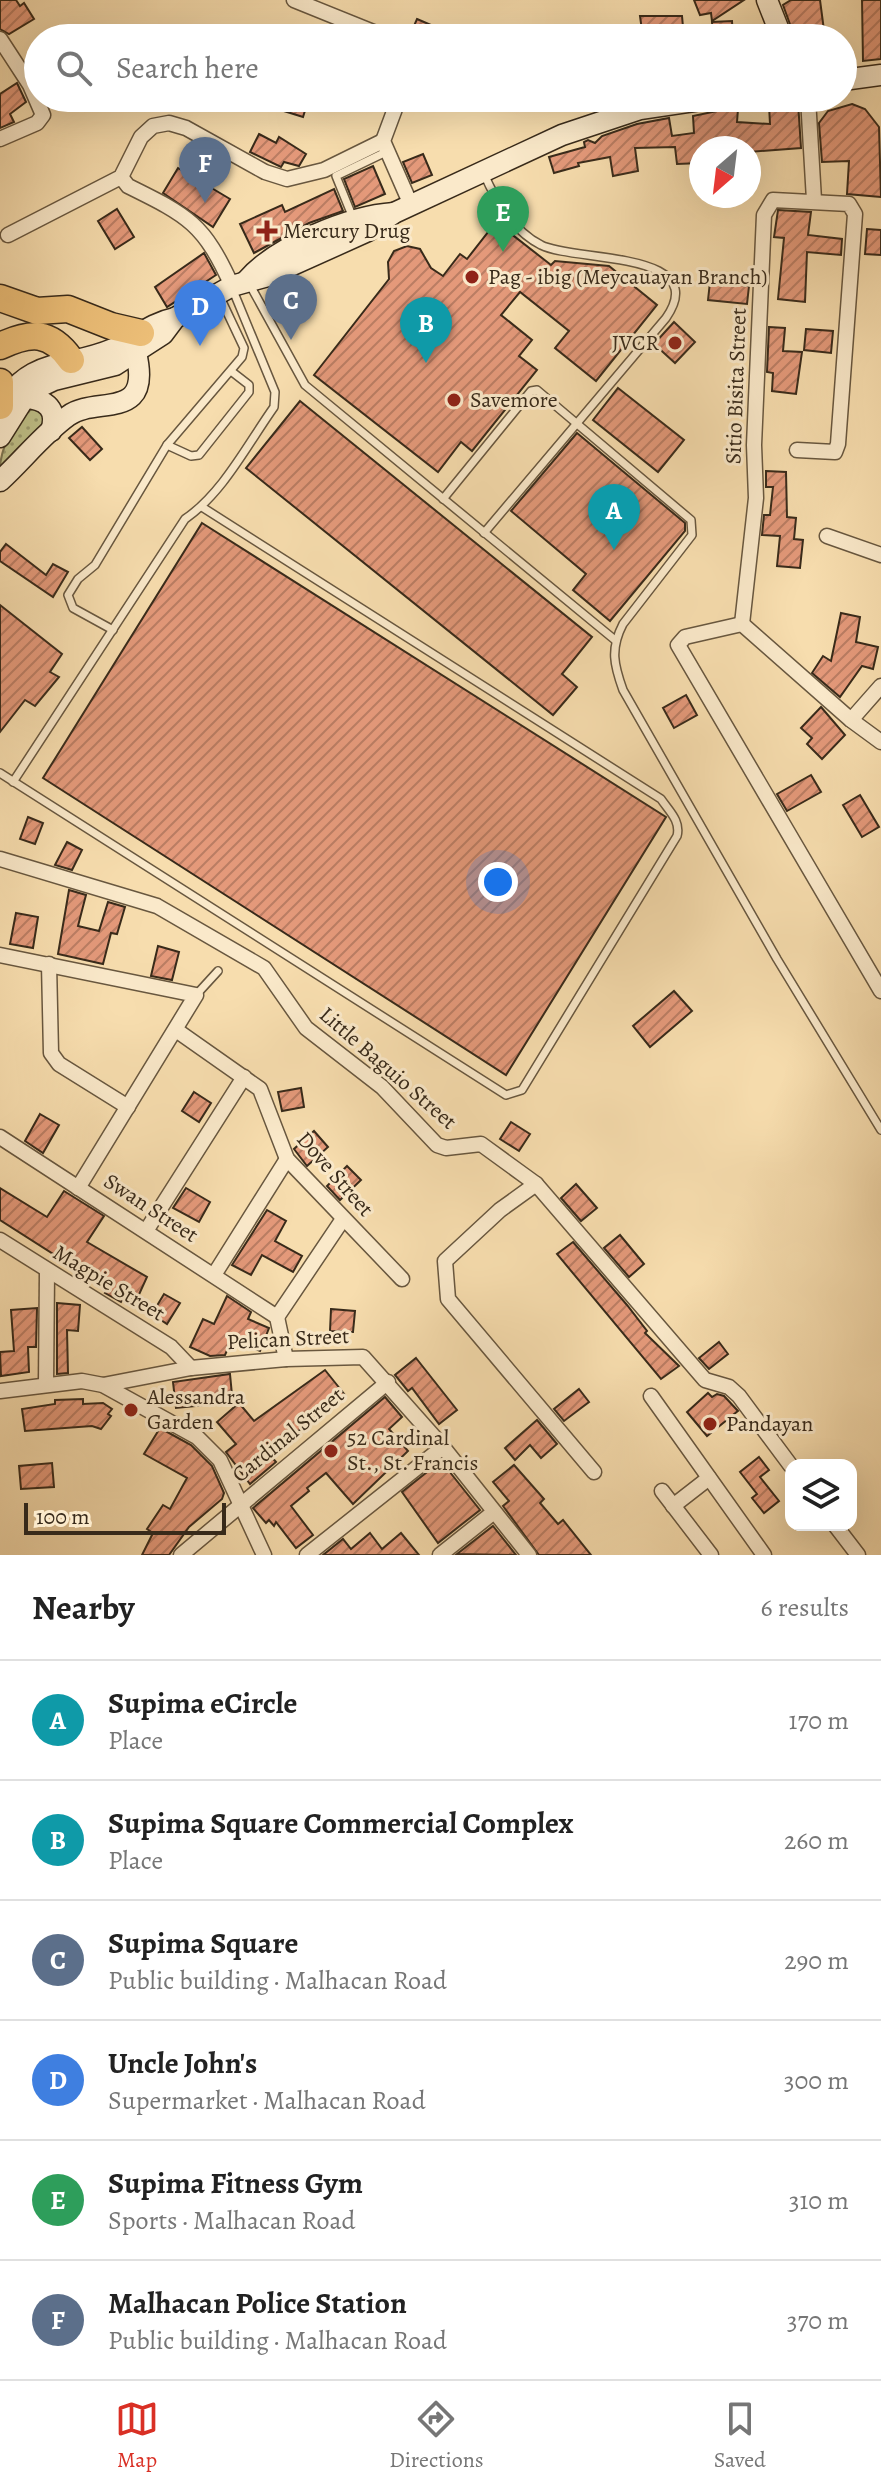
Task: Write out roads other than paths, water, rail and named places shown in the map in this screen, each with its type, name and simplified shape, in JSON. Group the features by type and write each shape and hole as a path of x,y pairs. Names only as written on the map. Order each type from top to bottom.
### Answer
{"highway":[{"path":"0,298 38,314 59,313 71,330 70,364"},
{"path":"38,314 68,309 111,326 138,343"},
{"path":"5,341 39,334 60,345 70,364"},
{"path":"0,382 8,404"}],"main road":[{"path":"767,0 776,24"},
{"path":"857,78 881,75"},
{"path":"232,286 268,276 368,231 402,209 562,135 631,112"},
{"path":"0,437 8,404 22,379 138,343 156,322 175,318 232,286 263,262 354,219 402,209"},
{"path":"0,481 71,414 83,409 117,406 130,397 138,375 138,343"},
{"path":"70,364 83,409"},
{"path":"8,404 40,400 50,407 54,417 51,431"}],"street":[{"path":"294,0 353,24"},
{"path":"0,39 24,76"},
{"path":"0,139 37,123 42,112"},
{"path":"395,112 384,147 402,209"},
{"path":"797,450 826,454 835,452 838,444 855,214 849,204 814,200 809,112"},
{"path":"8,235 121,177 141,137 153,126 169,123 196,132 265,172 287,179 324,170 384,147"},
{"path":"121,177 128,186 198,225 209,238 232,286"},
{"name":"Sitio Bisita Street","path":"742,624 756,498 754,445 764,215 773,200 814,200"},
{"path":"827,536 881,555"},
{"path":"881,742 851,720 742,624 685,637 678,645 680,654 881,991"},
{"path":"851,720 881,686"},
{"name":"Little Baguio Street","path":"0,859 157,906 264,968 301,1023 382,1087 437,1145 446,1148 481,1144 536,1184 705,1380 729,1387 739,1396 786,1459"},
{"path":"0,955 196,995 78,1188"},
{"path":"49,964 51,1053 59,1064 128,1107"},
{"name":"Dove Street","path":"176,1030 260,1089 287,1159 402,1279"},
{"path":"146,1231 244,1077"},
{"name":"Swan Street","path":"0,1137 277,1317"},
{"path":"214,1275 287,1159"},
{"path":"536,1184 500,1210 445,1261 448,1299 594,1472"},
{"path":"286,1359 277,1317 343,1219"},
{"name":"Magpie Street","path":"0,1240 171,1347 191,1368"},
{"path":"46,1384 47,1272"},
{"name":"Pelican Street","path":"103,1385 191,1368 355,1355 369,1361 388,1382 529,1555"},
{"path":"0,1391 82,1381 103,1385 151,1409 213,1449 264,1555"},
{"name":"Cardinal Street","path":"181,1555 388,1382"},
{"path":"651,1396 764,1555"},
{"path":"307,1555 443,1447"},
{"path":"673,1506 709,1478"},
{"path":"662,1491 711,1555"},
{"path":"440,1555 494,1512"},
{"path":"840,1531 858,1555"}],"lane":[{"path":"354,219 336,176 384,147"},
{"path":"483,171 494,197 513,222 541,246 645,265 661,271 677,289 678,297 666,318 484,533"},
{"path":"232,286 290,355 305,385 615,640"},
{"path":"113,630 73,608 68,595 78,579 95,565 167,445 231,371 244,348 232,286"},
{"path":"13,782 185,519 202,507 276,399 232,286"},
{"path":"0,335 5,341"},
{"path":"167,445 191,456 199,455 249,392 249,385 231,371"},
{"path":"443,499 531,391 537,390 694,525 692,535 623,624 615,640 613,663 623,690 881,1130"},
{"path":"0,773 506,1095 522,1090 677,836 679,827 676,819 661,799 202,507"},
{"path":"196,995 218,971"}],"place":[{"name":"Malhacan Police Station","path":"205,203"},
{"name":"Mercury Drug","path":"267,231"},
{"name":"Supima Fitness Gym","path":"503,252"},
{"name":"Pag - ibig (Meycauayan Branch)","path":"472,277"},
{"name":"Supima Square","path":"291,340"},
{"name":"JVCR","path":"675,343"},
{"name":"Uncle John's","path":"200,346"},
{"name":"Supima Square Commercial Complex","path":"426,363"},
{"name":"Savemore","path":"454,400"},
{"name":"Supima eCircle","path":"614,550"},
{"name":"Alessandra Garden","path":"131,1410"},
{"name":"Pandayan","path":"710,1424"},
{"name":"52 Cardinal St., St. Francis","path":"331,1451"}]}
